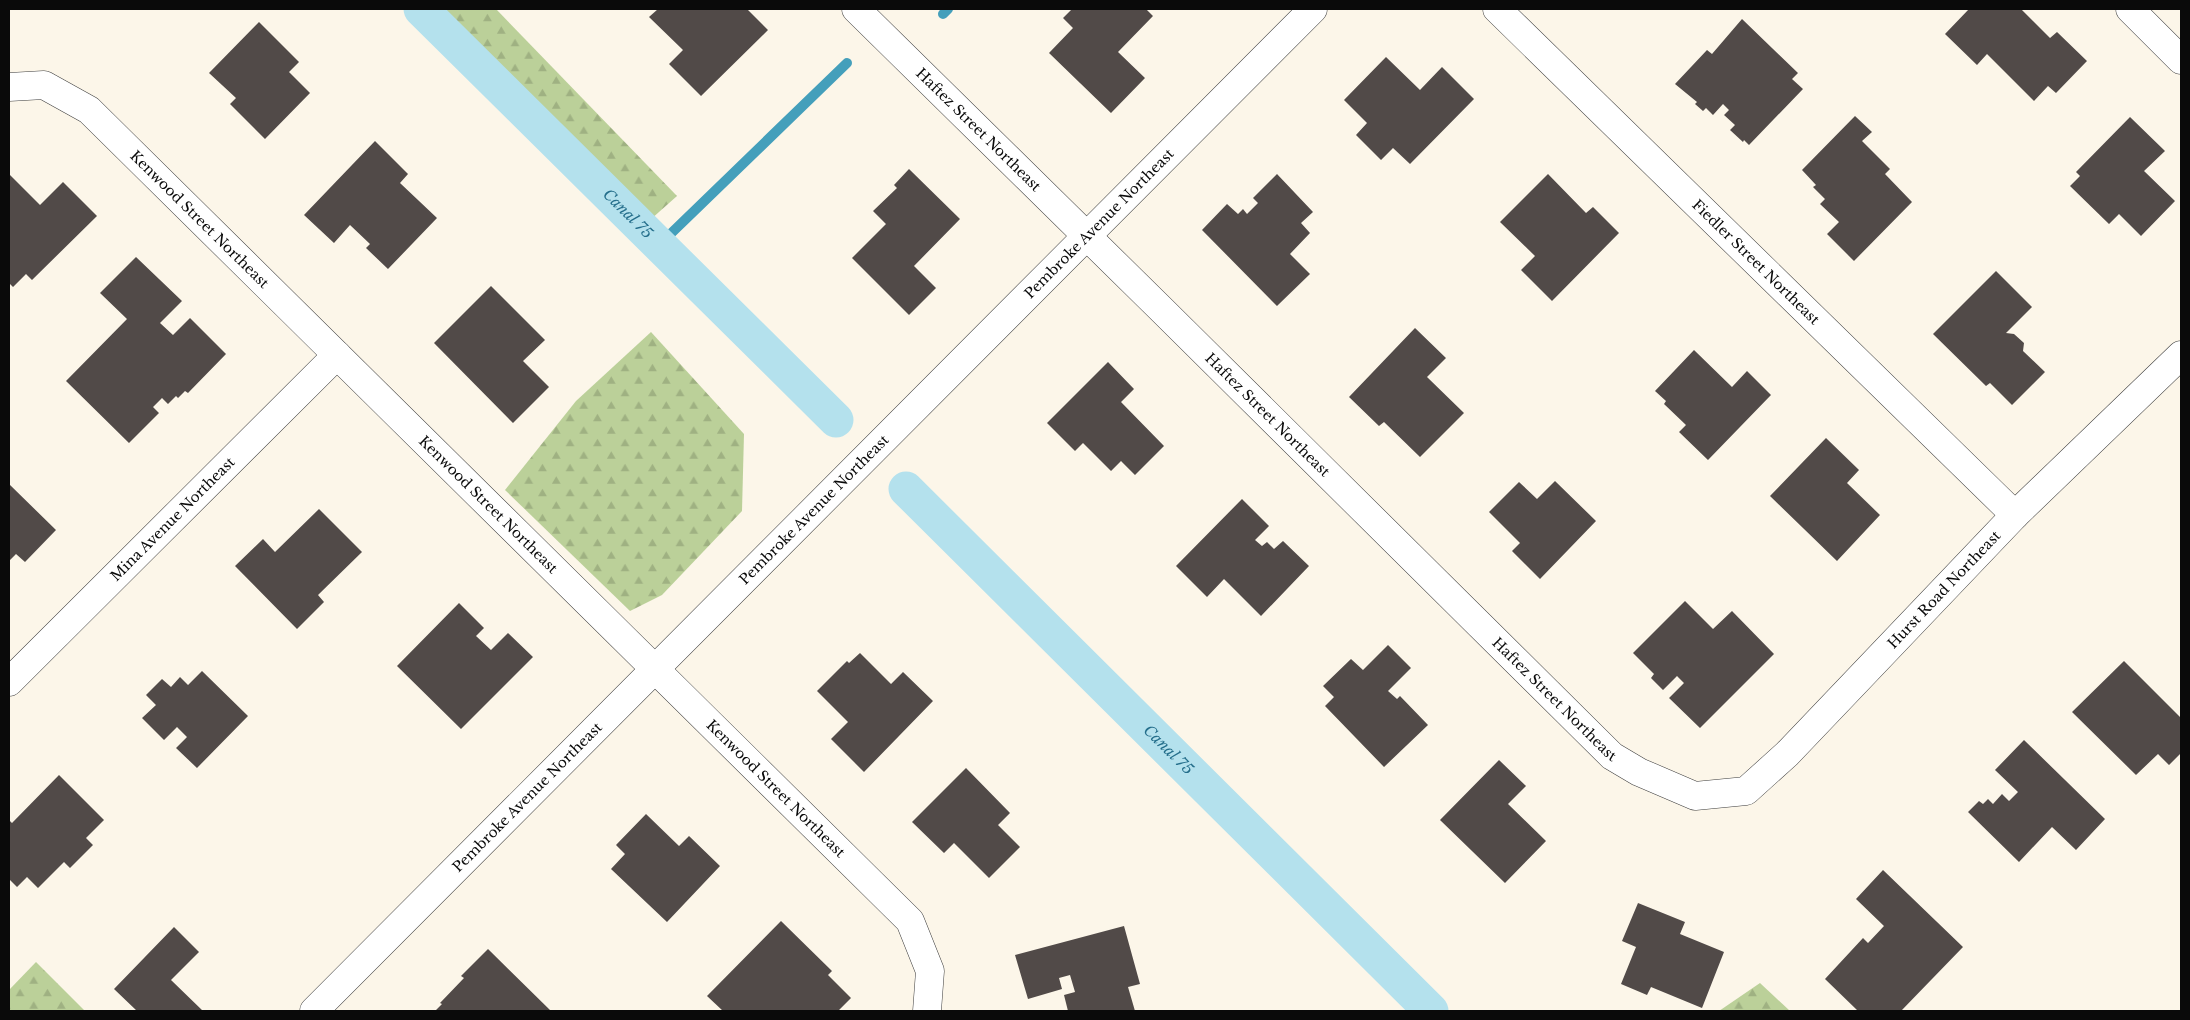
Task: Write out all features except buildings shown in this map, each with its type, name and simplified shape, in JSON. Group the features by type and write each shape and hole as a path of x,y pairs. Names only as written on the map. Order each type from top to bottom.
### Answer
{"street":[{"name":"Haftez Street Northeast","path":"856,9 1088,236 1612,756 1640,772 1695,796"},
{"name":"Pembroke Avenue Northeast","path":"314,1011 1313,9"},
{"name":"Fiedler Street Northeast","path":"1497,9 2015,515"},
{"path":"2130,9 2181,60"},
{"name":"Kenwood Street Northeast","path":"9,87 44,85 89,110 910,921 930,972 927,1011"},
{"name":"Hurst Road Northeast","path":"1695,796 1746,791 1787,754 2015,515 2181,354"},
{"name":"Mina Avenue Northeast","path":"9,682 337,355"}],"green space":[{"path":"438,9 496,9 677,196 650,220"},
{"path":"651,332 744,434 742,511 662,595 630,611 505,490 576,401"},
{"path":"36,962 85,1011 9,1011 9,990"},
{"path":"1760,983 1790,1011 1719,1011"}],"waterway":[{"name":"Canal 75","path":"421,9 836,420"},
{"path":"943,14 948,9"},
{"path":"659,245 847,63"},
{"name":"Canal 75","path":"906,489 1431,1011"}]}
